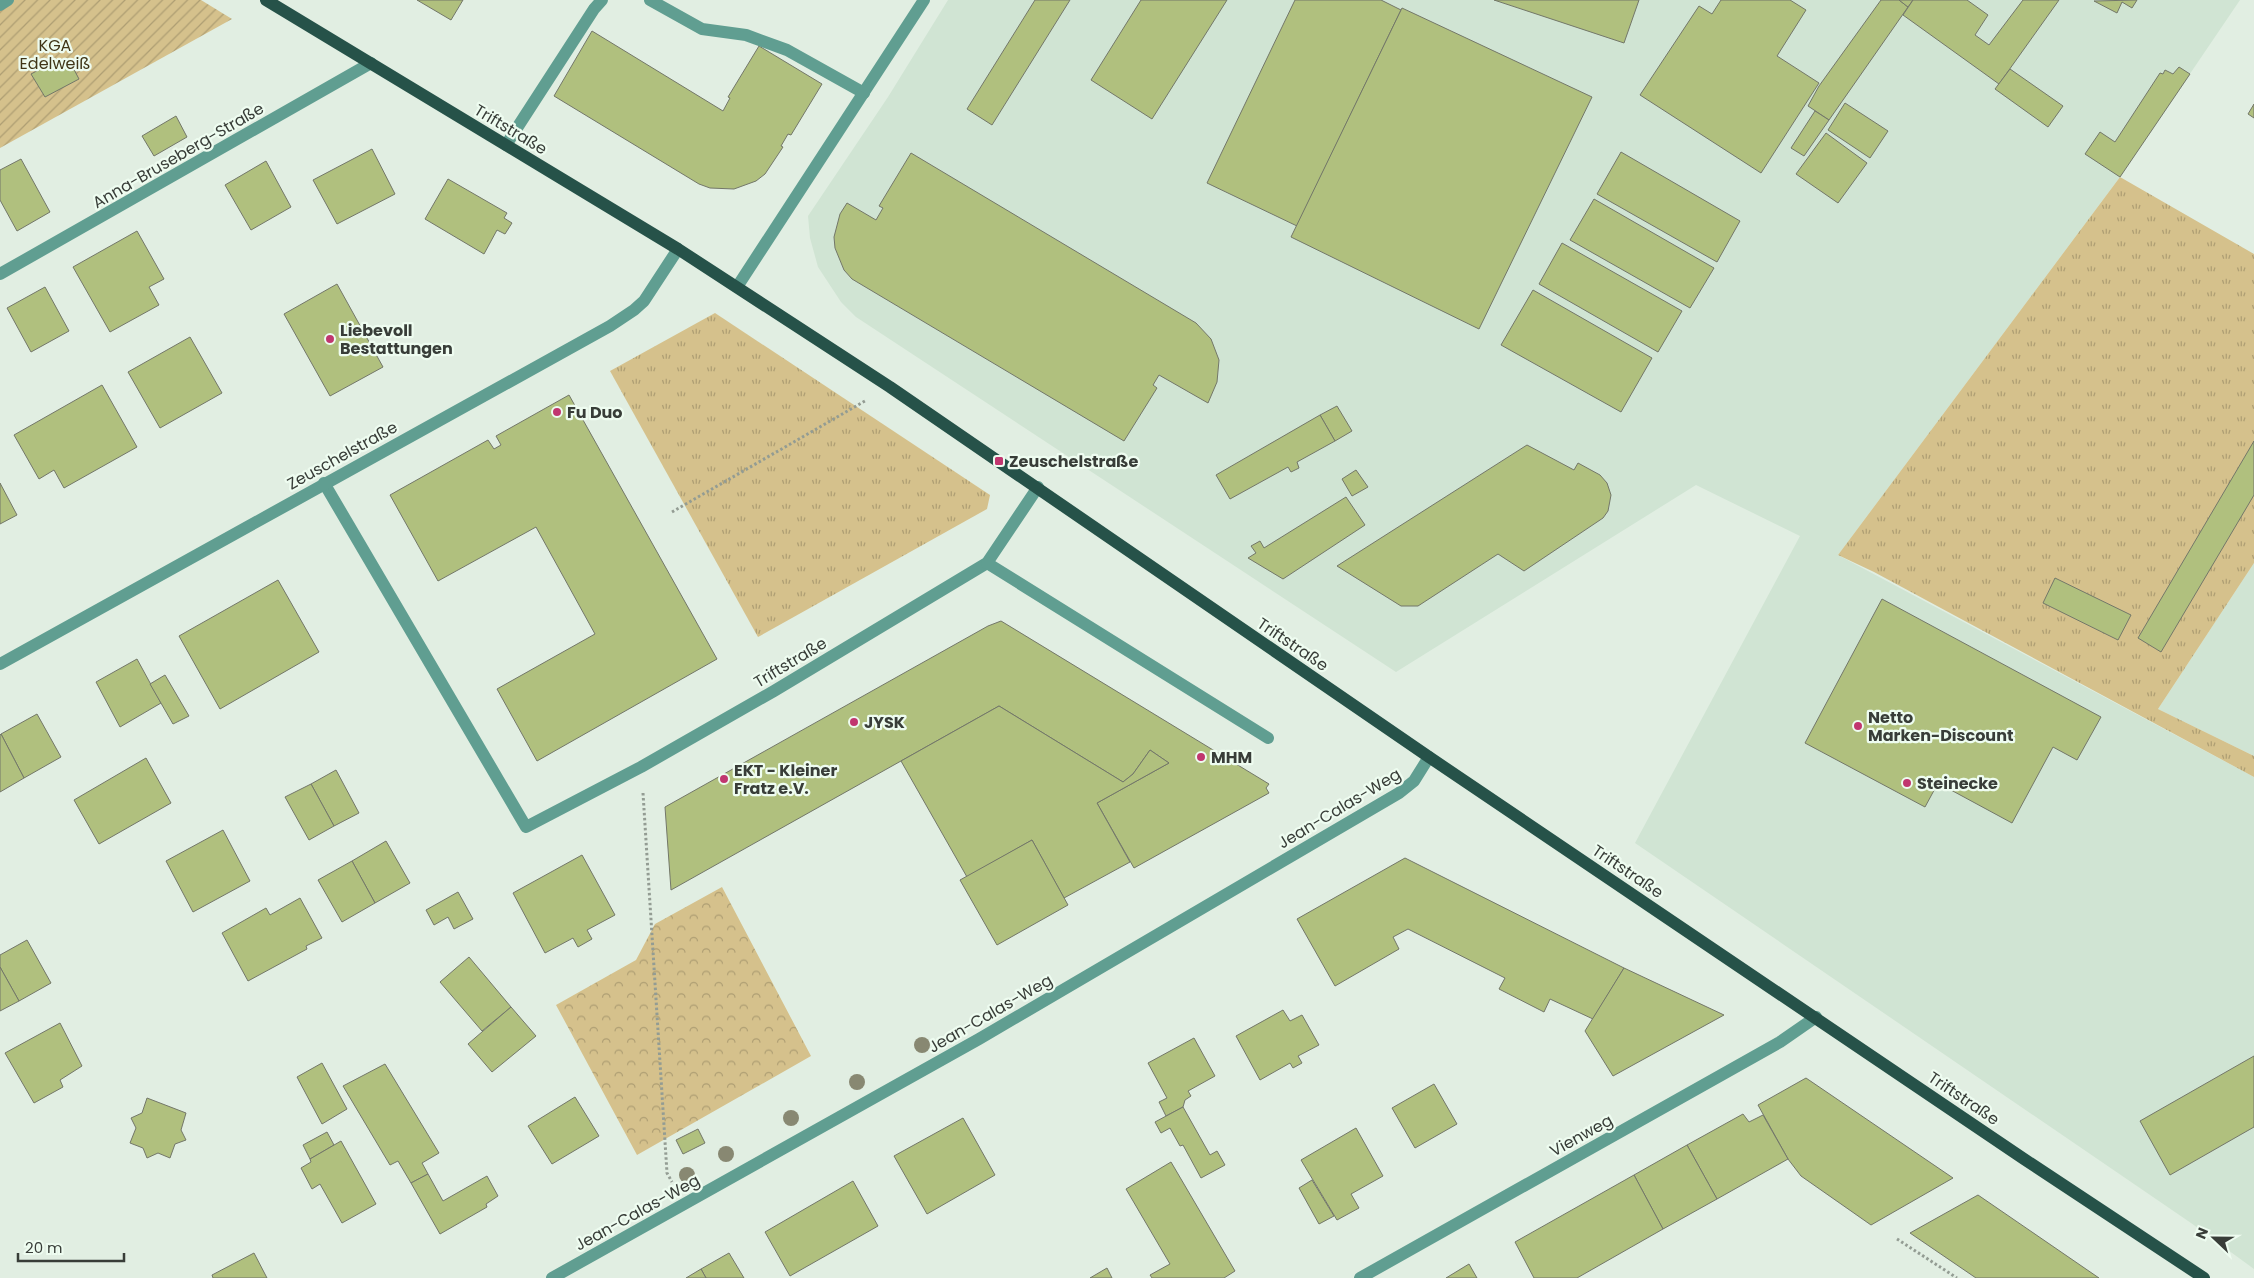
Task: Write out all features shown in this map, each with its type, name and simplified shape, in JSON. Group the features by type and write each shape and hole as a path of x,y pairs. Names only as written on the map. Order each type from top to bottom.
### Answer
{"main road":[{"name":"Triftstraße","path":"266,0 678,249 890,387 1429,757 2024,1159 2204,1278"}],"street":[{"path":"0,5 8,0"},
{"path":"506,146 594,9 602,0"},
{"path":"650,0 702,29 746,35 787,50 864,93"},
{"path":"737,287 924,0"},
{"name":"Anna-Bruseberg-Straße","path":"0,274 371,64"},
{"name":"Zeuschelstraße","path":"0,664 634,310 652,290 678,249"},
{"name":"Triftstraße","path":"324,483 526,827 641,767 782,686 987,563 1038,487"},
{"path":"987,563 1268,738"},
{"name":"Jean-Calas-Weg","path":"552,1278 978,1039 1399,792 1414,781 1429,757"},
{"name":"Vienweg","path":"1360,1278 1780,1042 1816,1017"}],"path":[{"path":"672,512 890,387"},
{"path":"641,767 667,1173 684,1205"},
{"path":"1897,1239 1957,1278"}],"shaded area":[{"path":"948,0 2240,0 2120,177 1838,555 2254,777 2254,1269 2191,1223 1635,843 1800,536 1696,485 1396,672 856,317 841,302 818,267 810,238 808,216 888,97"},
{"path":"2254,563 2254,756 2158,709"}],"green space":[{"name":"KGA Edelweiß","path":"0,0 201,0 232,19 0,148"},
{"path":"2120,177 2254,254 2254,563 2158,709 2254,756 2254,777 1874,572 1838,555"},
{"path":"715,313 990,495 987,509 758,637 610,371"},
{"path":"722,887 811,1056 637,1155 556,1005 636,960 655,924"}],"building":[{"path":"417,0 463,0 451,20"},
{"path":"1035,0 1070,0 992,125 967,109"},
{"path":"1141,0 1227,0 1152,119 1091,80"},
{"path":"1295,0 1381,0 1401,10 1297,226 1207,183"},
{"path":"1494,0 1639,0 1624,43"},
{"path":"1721,0 1790,0 1806,10 1777,56 1819,83 1761,173 1640,95 1699,6 1712,14"},
{"path":"1881,0 1899,0 1908,7 1829,120 1808,106 1819,86"},
{"path":"1899,0 1913,0 1908,7"},
{"path":"1913,0 1967,0 1988,15 1975,35 1989,45 2023,0 2059,0 1999,84 1903,15"},
{"path":"2137,0 2132,8 2122,2 2117,13 2094,1"},
{"path":"1402,8 1592,97 1479,329 1291,237"},
{"path":"592,31 723,111 730,98 728,97 759,46 822,84 791,135 788,134 781,146 783,147 765,174 756,181 734,189 710,188 699,184 554,96"},
{"path":"69,60 79,79 45,97 31,74 50,64 53,69"},
{"path":"2179,67 2190,74 2120,177 2085,154 2100,132 2115,142 2160,73 2163,74 2165,70 2173,74"},
{"path":"2010,69 2063,106 2048,127 1995,89"},
{"path":"1845,103 1888,131 1870,158 1828,130"},
{"path":"2254,104 2254,118 2248,114"},
{"path":"1815,111 1829,120 1804,156 1791,148"},
{"path":"176,116 187,137 154,156 142,136"},
{"path":"1826,133 1867,163 1838,203 1796,174"},
{"path":"372,149 395,194 337,224 313,180"},
{"path":"1621,152 1740,221 1717,262 1597,194"},
{"path":"911,153 1196,323 1211,339 1219,360 1217,382 1208,403 1159,375 1153,385 1157,388 1124,441 852,279 844,270 835,248 834,237 840,214 847,203 876,220 883,208 879,206"},
{"path":"21,159 50,212 17,231 0,200 0,170"},
{"path":"266,161 291,207 251,230 225,185"},
{"path":"448,179 507,213 504,218 512,223 505,234 497,230 484,254 425,219"},
{"path":"1594,199 1714,268 1690,308 1570,240"},
{"path":"137,231 164,279 149,287 159,305 110,332 73,267"},
{"path":"1562,243 1682,311 1658,352 1539,284"},
{"path":"337,284 383,367 330,396 284,314"},
{"path":"45,287 69,331 31,352 7,308"},
{"path":"1533,290 1652,358 1621,412 1501,345"},
{"path":"190,337 222,393 160,428 128,372"},
{"path":"102,385 137,447 64,488 54,470 39,479 14,435"},
{"path":"569,395 717,659 537,761 497,689 595,634 536,527 438,581 390,495 488,440 494,449 501,445 496,436"},
{"path":"1337,406 1352,431 1335,441 1320,415"},
{"path":"1320,415 1335,441 1297,462 1299,468 1291,472 1288,467 1230,499 1216,475"},
{"path":"2254,441 2254,495 2161,652 2138,638"},
{"path":"1527,445 1574,470 1578,463 1600,475 1607,483 1611,495 1608,511 1603,518 1524,571 1498,554 1418,606 1401,606 1337,566"},
{"path":"1356,470 1368,487 1352,496 1342,479"},
{"path":"0,483 17,515 0,524"},
{"path":"1346,497 1365,525 1283,579 1248,558 1256,553 1251,546 1260,541 1264,548"},
{"path":"2055,578 2131,615 2118,640 2043,603"},
{"path":"278,580 319,652 220,709 179,636"},
{"path":"1882,599 2101,717 2077,760 2053,747 2012,823 1938,783 1925,807 1805,743"},
{"path":"1001,621 1269,784 1266,788 1269,793 1134,868 1097,803 1169,763 1150,750 1133,774 1123,782 999,706 671,890 665,807 988,626"},
{"path":"137,659 161,703 120,727 96,682"},
{"path":"165,675 189,716 173,724 150,684"},
{"path":"999,706 1123,782 1133,774 1150,750 1169,763 1097,803 1130,862 1064,898 1032,840 967,877 901,761"},
{"path":"37,714 61,757 24,778 1,734"},
{"path":"0,735 24,778 0,792"},
{"path":"146,758 171,803 99,844 74,800"},
{"path":"336,770 359,813 334,826 311,784"},
{"path":"311,784 334,826 309,840 285,797"},
{"path":"223,830 250,881 193,912 166,861"},
{"path":"1032,840 1068,905 997,945 960,880"},
{"path":"386,841 410,883 375,903 352,861"},
{"path":"582,855 615,915 587,930 592,939 578,947 573,938 545,953 513,893"},
{"path":"1405,858 1624,968 1593,1019 1550,999 1544,1012 1499,989 1505,978 1408,929 1393,937 1399,949 1335,986 1297,919"},
{"path":"352,861 375,903 342,922 318,880"},
{"path":"458,892 473,919 454,929 448,917 434,925 426,910"},
{"path":"300,898 322,938 306,946 307,949 248,981 222,933 266,908 270,915"},
{"path":"27,940 51,983 19,1001 0,967 0,955"},
{"path":"469,957 511,1007 482,1031 440,982"},
{"path":"0,967 19,1001 0,1011"},
{"path":"1624,968 1724,1015 1613,1076 1585,1031"},
{"path":"511,1007 536,1036 492,1072 468,1044"},
{"path":"1283,1010 1290,1021 1302,1015 1319,1045 1298,1056 1302,1063 1293,1068 1290,1063 1260,1080 1236,1036"},
{"path":"60,1023 82,1066 60,1080 63,1087 34,1103 5,1053"},
{"path":"1194,1038 1215,1076 1188,1091 1191,1096 1185,1100 1183,1107 1166,1116 1159,1102 1167,1098 1148,1063"},
{"path":"2254,1056 2254,1127 2170,1175 2140,1121"},
{"path":"322,1063 347,1109 322,1124 297,1077"},
{"path":"385,1064 439,1153 422,1163 428,1174 411,1183 398,1161 390,1165 343,1086"},
{"path":"1806,1078 1953,1178 1871,1225 1801,1176 1788,1159 1758,1105"},
{"path":"1434,1084 1457,1124 1415,1148 1392,1108"},
{"path":"575,1097 599,1136 552,1164 528,1126"},
{"path":"147,1098 186,1113 181,1130 186,1140 175,1144 170,1158 158,1153 147,1158 143,1148 130,1143 136,1128 131,1118 142,1113"},
{"path":"1183,1107 1210,1155 1217,1151 1225,1165 1201,1178 1183,1145 1180,1146 1170,1128 1161,1133 1155,1122"},
{"path":"1743,1114 1749,1122 1763,1115 1788,1159 1717,1199 1687,1145"},
{"path":"963,1118 995,1175 927,1214 894,1156"},
{"path":"1356,1128 1383,1176 1351,1194 1359,1208 1337,1220 1301,1160"},
{"path":"698,1129 705,1143 683,1154 676,1140"},
{"path":"327,1132 334,1145 310,1159 303,1145"},
{"path":"341,1141 376,1204 342,1223 320,1184 312,1189 301,1168 311,1162 310,1159"},
{"path":"1687,1145 1717,1199 1663,1229 1634,1175"},
{"path":"1171,1162 1235,1271 1224,1278 1152,1278 1150,1275 1170,1264 1126,1189"},
{"path":"428,1174 443,1201 487,1176 498,1196 486,1204 487,1207 440,1234 411,1183"},
{"path":"1634,1175 1663,1229 1577,1278 1534,1278 1515,1242"},
{"path":"1312,1180 1334,1216 1319,1224 1299,1188"},
{"path":"853,1181 878,1226 790,1276 765,1232"},
{"path":"1978,1195 2099,1278 1976,1278 1910,1233"},
{"path":"254,1253 267,1278 213,1278 212,1275"},
{"path":"729,1253 744,1278 706,1278 701,1269"},
{"path":"1469,1264 1477,1278 1446,1278"},
{"path":"1107,1268 1112,1278 1090,1278"},
{"path":"701,1269 706,1278 686,1278"}],"place":[{"name":"Liebevoll Bestattungen","path":"330,339"},
{"name":"Fu Duo","path":"557,412"},
{"name":"Zeuschelstraße","path":"999,461"},
{"name":"JYSK","path":"854,722"},
{"name":"Netto Marken-Discount","path":"1858,726"},
{"name":"MHM","path":"1201,757"},
{"name":"EKT - Kleiner Fratz e.V.","path":"724,779"},
{"name":"Steinecke","path":"1907,783"}]}
